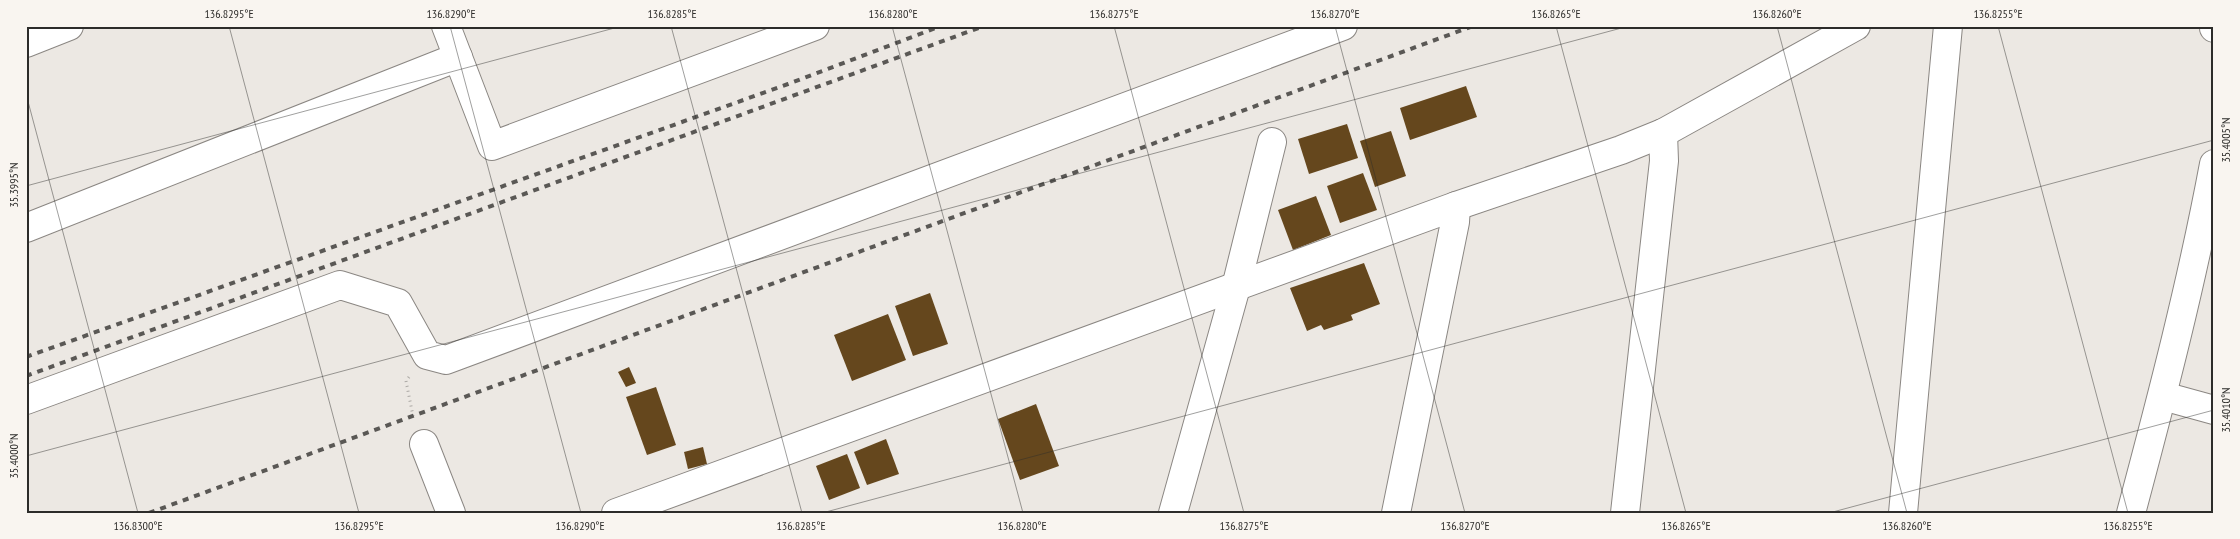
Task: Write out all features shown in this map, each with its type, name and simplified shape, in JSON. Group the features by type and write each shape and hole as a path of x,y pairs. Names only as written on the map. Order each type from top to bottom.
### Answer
{"street":[{"path":"26,44 69,26"},
{"path":"446,26 492,146 815,26"},
{"path":"26,400 340,285 398,303 427,356 446,360 1343,26"},
{"path":"616,513 1456,206 1621,150 1663,133 1856,26"},
{"path":"1903,513 1948,26"},
{"path":"26,228 458,57"},
{"path":"1625,513 1664,161 1663,133"},
{"path":"1173,513 1236,287 1272,142"},
{"path":"2132,513 2198,249 2214,164"},
{"path":"1396,513 1455,222 1456,206"},
{"path":"2162,396 2214,410"},
{"path":"424,444 451,513"}],"path":[{"path":"424,444 413,416 406,381 427,356"}],"building":[{"path":"1466,86 1477,117 1410,140 1400,108"},
{"path":"1347,124 1358,158 1309,174 1298,139"},
{"path":"1391,131 1406,176 1375,187 1360,141"},
{"path":"1363,173 1377,210 1340,223 1327,186"},
{"path":"1316,196 1331,235 1293,250 1278,210"},
{"path":"1364,263 1380,304 1351,315 1353,320 1324,330 1321,325 1307,331 1290,288"},
{"path":"930,293 948,344 913,356 895,306"},
{"path":"888,314 906,360 852,381 834,335"},
{"path":"629,367 636,383 626,387 618,372"},
{"path":"656,387 676,445 647,455 626,397"},
{"path":"1036,404 1059,466 1020,480 998,419"},
{"path":"886,439 899,474 867,485 854,452"},
{"path":"703,447 707,464 688,469 684,452"},
{"path":"847,454 860,488 829,500 816,466"}],"railway":[{"path":"26,357 788,84 941,26"},
{"path":"26,376 984,26"},
{"path":"149,513 1473,26"}]}
